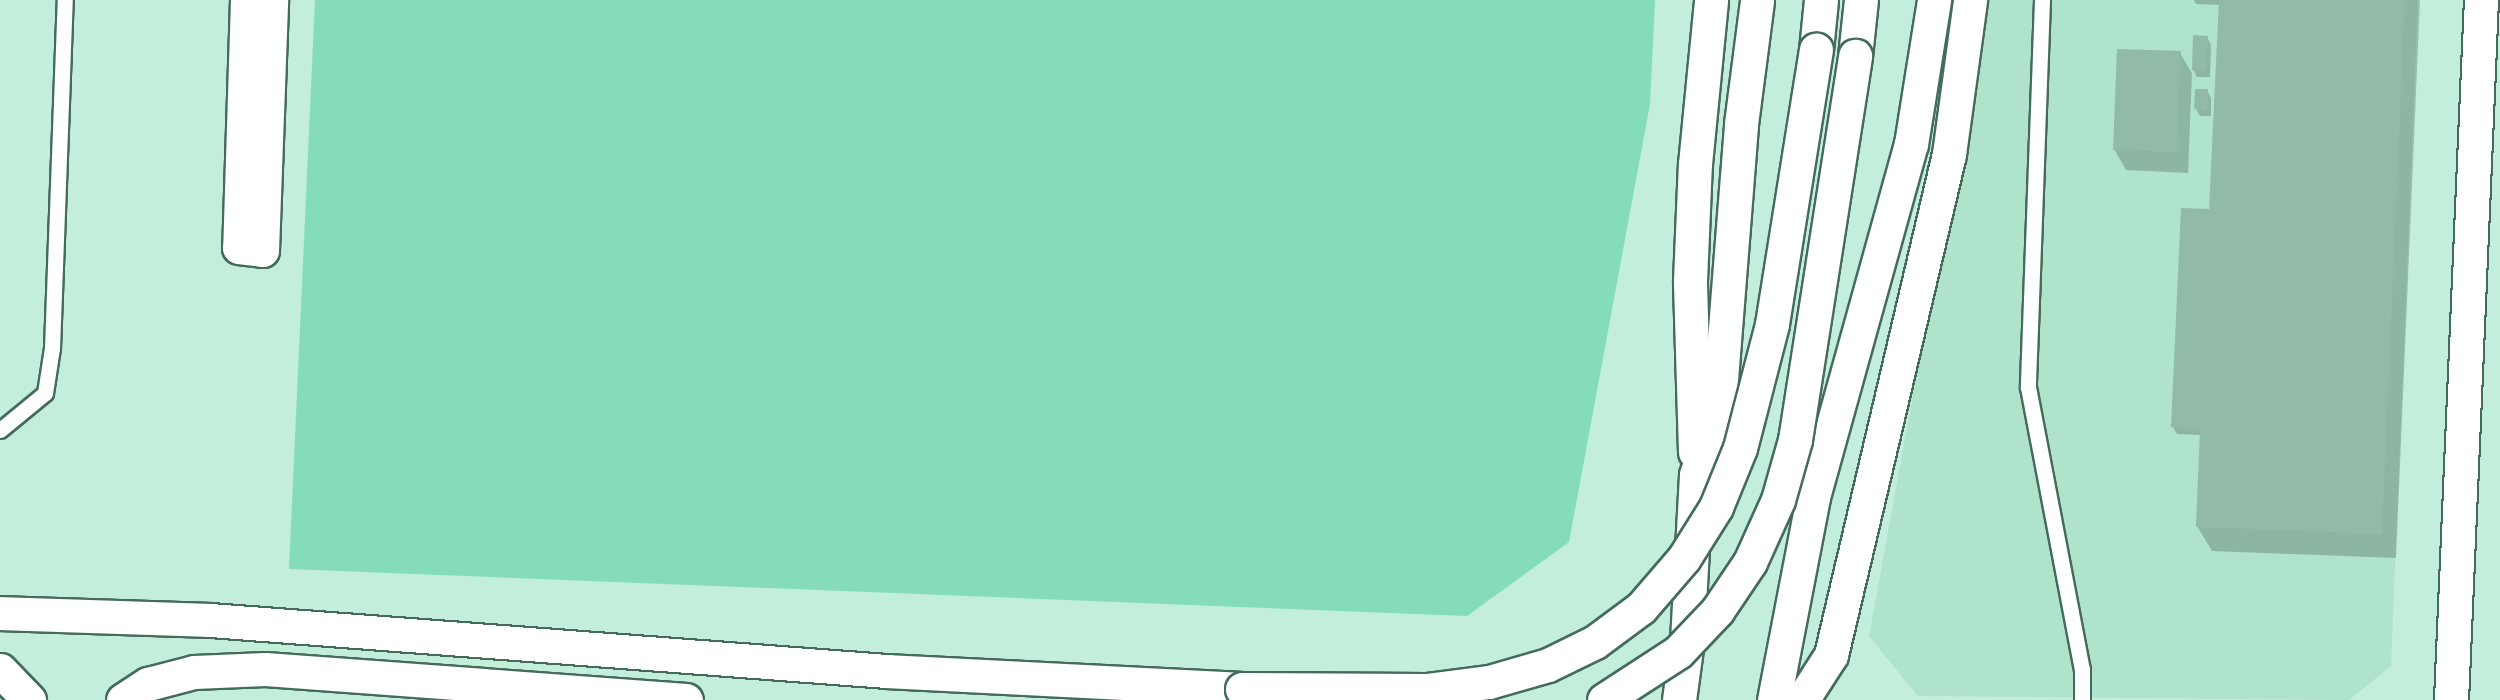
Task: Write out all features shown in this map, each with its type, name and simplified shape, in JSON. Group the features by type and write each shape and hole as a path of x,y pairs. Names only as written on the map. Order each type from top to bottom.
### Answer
{"street":[{"path":"248,0 251,249 272,0"},
{"path":"1679,700 1687,641 1696,475 1690,281 1695,164 1711,0"},
{"path":"1696,475 1719,405 1741,124 1757,0"},
{"path":"0,613 210,620 887,671 1242,689 1425,690 1489,682 1548,665 1595,642 1641,608 1695,541 1716,507 1740,448 1772,324 1816,50 1821,0"},
{"path":"1604,700 1678,652 1717,611 1750,562 1778,500 1795,440 1855,56 1861,0"},
{"path":"1774,700 1813,497 1911,144 1934,0"},
{"path":"1802,700 1831,655 1949,154 1970,0"},
{"path":"2451,700 2481,0"},
{"path":"123,700 148,684 194,672 265,669 686,700"},
{"path":"0,670 29,700"}],"lane":[{"path":"0,430 45,393 52,348 65,0"},
{"path":"2042,0 2028,387 2082,669 2082,700"}],"shaded area":[{"path":"315,0 1655,0 1650,104 1569,542 1467,616 289,569"},
{"path":"1985,0 2418,0 2391,666 2349,700 1918,696 1869,636"}],"building":[{"path":"2219,0 2405,0 2382,534 2196,527 2200,429 2171,427 2181,208 2209,209"},
{"path":"2193,35 2208,36 2206,71 2192,70"},
{"path":"2117,49 2181,51 2177,152 2113,150"},
{"path":"2195,89 2208,89 2207,110 2194,109"}]}
